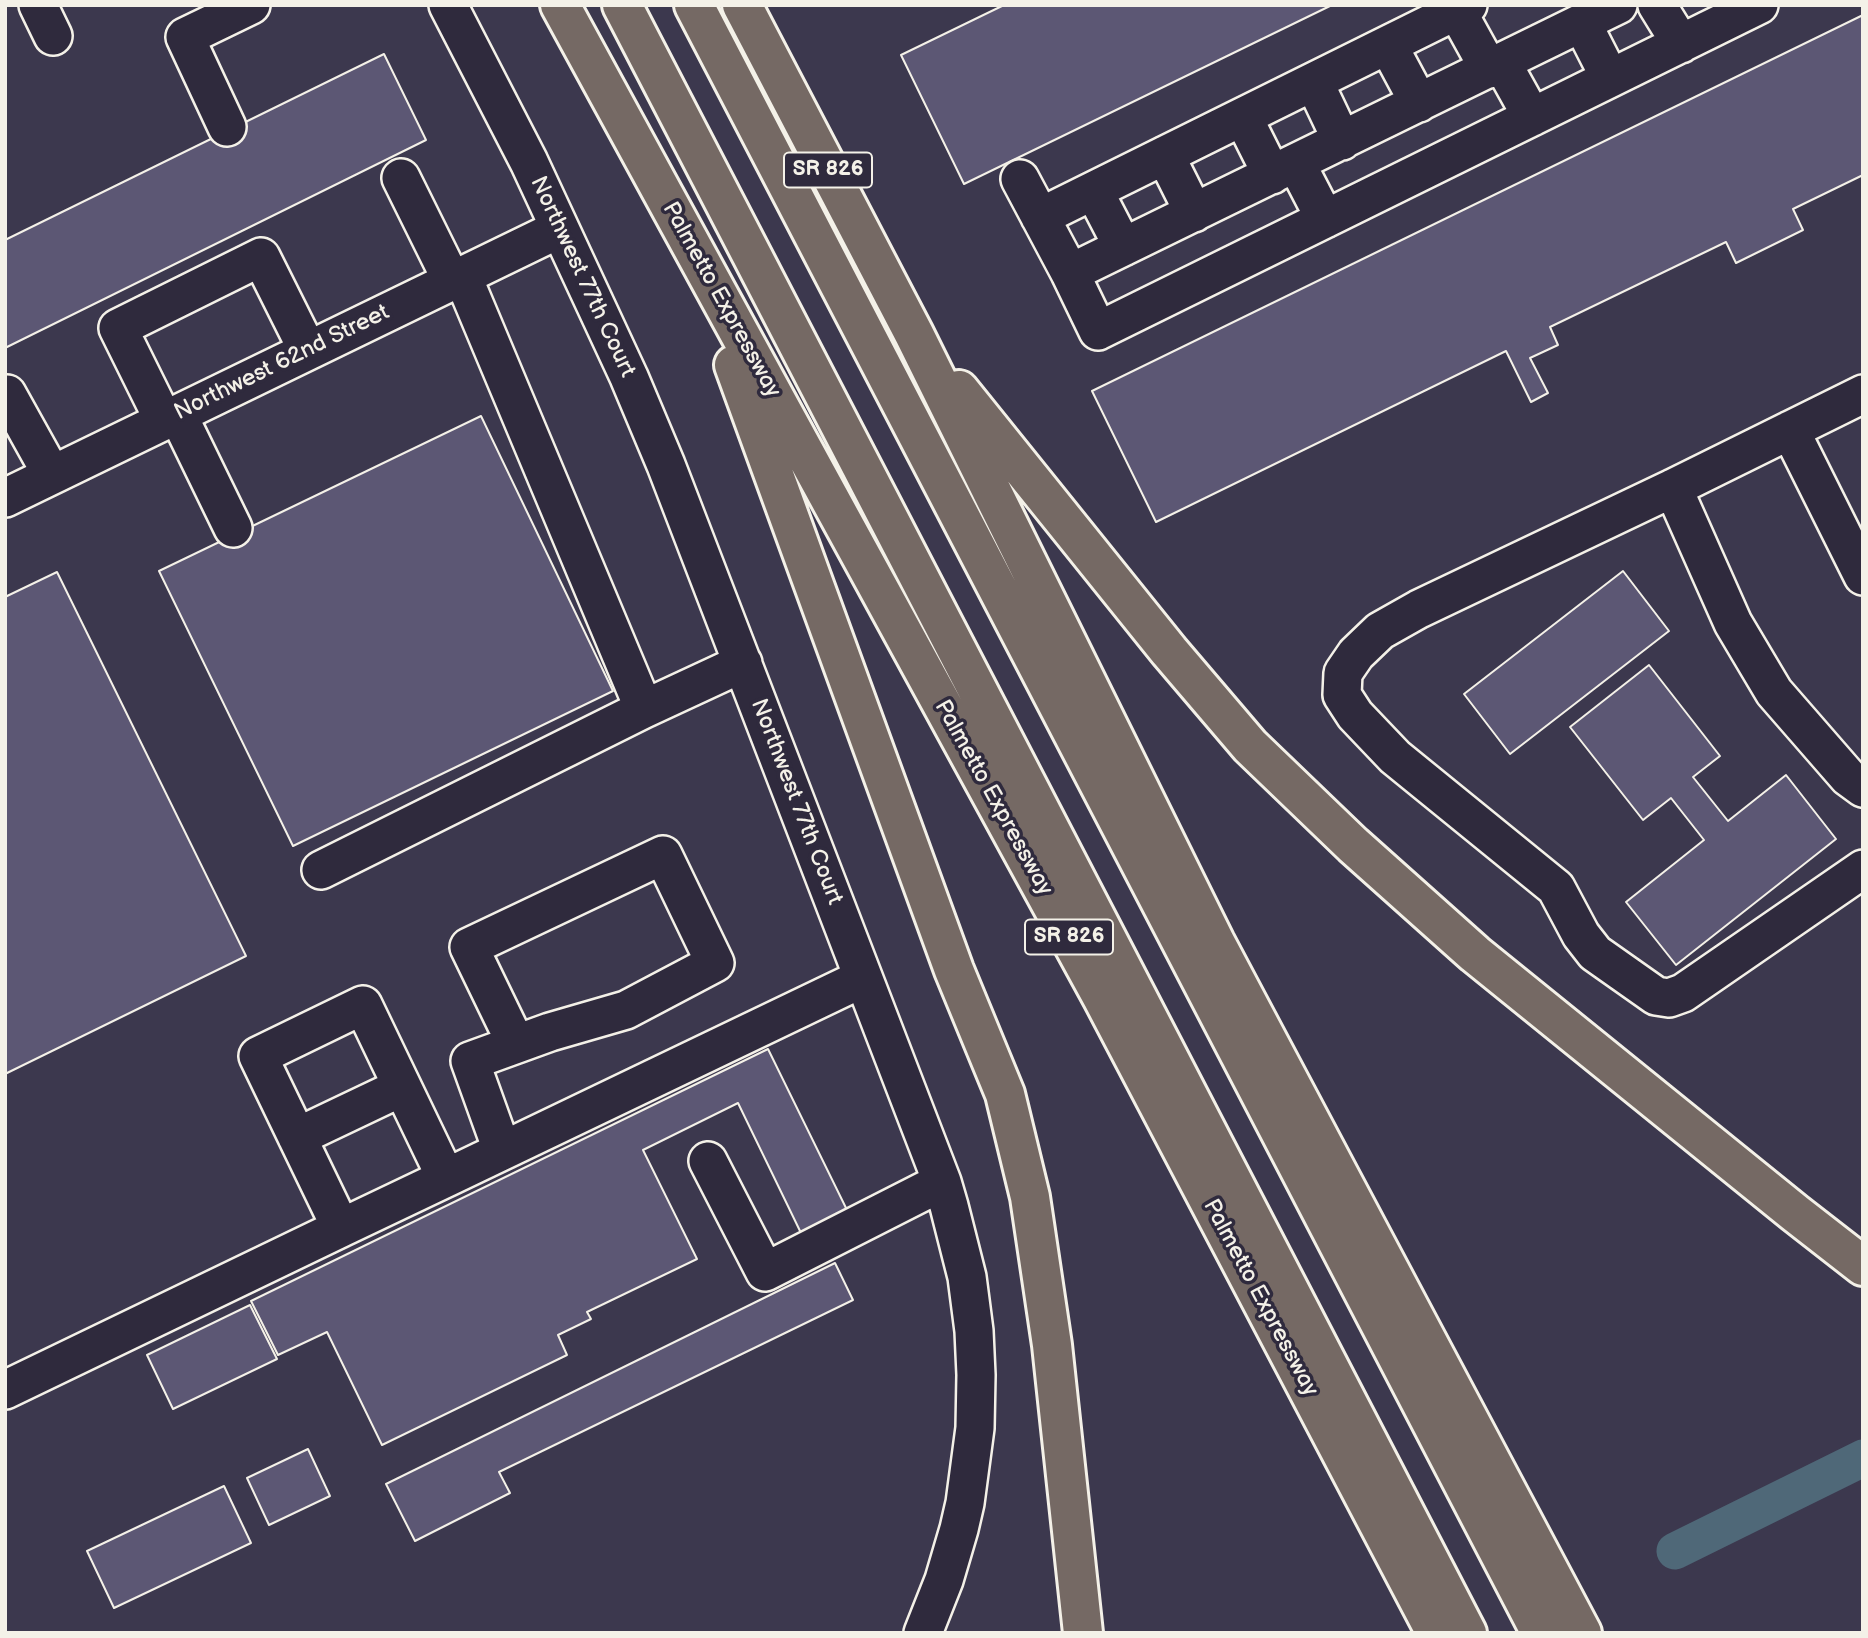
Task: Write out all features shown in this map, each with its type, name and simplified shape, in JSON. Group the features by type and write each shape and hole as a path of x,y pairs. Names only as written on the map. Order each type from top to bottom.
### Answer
{"highway":[{"name":"Palmetto Expressway","path":"560,5 1096,985 1436,1633"},
{"path":"622,5 1467,1633"},
{"path":"694,5 1542,1633"},
{"name":"SR 826","path":"742,5 914,334 1215,942 1582,1633"},
{"path":"692,248 949,957 1005,1094 1030,1197 1052,1345 1083,1633"},
{"path":"914,334 1169,652 1250,746 1353,845 1475,954 1863,1266"}],"street":[{"path":"227,127 185,37 251,5"},
{"name":"Northwest 77th Court","path":"448,5 529,162 666,465 942,1182 967,1277 975,1350 975,1428 959,1530 944,1580 923,1633"},
{"path":"1070,273 1495,66 1562,21 1618,5"},
{"path":"1657,5 1681,44"},
{"path":"1020,179 1098,331 1754,6"},
{"path":"1040,217 1462,8 1495,66 1532,117"},
{"path":"1562,21 1611,78"},
{"path":"1388,45 1419,103"},
{"path":"1314,82 1342,141"},
{"path":"1243,117 1325,219"},
{"path":"1166,155 1194,213"},
{"path":"401,178 457,278 644,709"},
{"path":"1094,191 1123,247"},
{"name":"Northwest 62nd Street","path":"5,498 559,229"},
{"path":"233,528 118,328 261,257 309,351"},
{"path":"5,395 7,394 52,475"},
{"path":"1863,394 1419,609 1380,631 1356,654 1343,673 1342,695 1355,715 1395,757 1556,888 1581,935 1595,953 1656,996 1670,998 1683,993 1863,869"},
{"path":"1790,430 1863,576"},
{"path":"1673,488 1733,623 1774,692 1848,777 1863,788"},
{"path":"321,870 644,709 743,663"},
{"path":"502,1150 470,1061 550,1032 625,1010 715,963 663,855 469,947 516,1044"},
{"path":"5,1390 863,978"},
{"path":"341,1228 258,1056 363,1005 446,1178"},
{"path":"297,1137 402,1087"},
{"path":"708,1161 765,1272 942,1182"}],"building":[{"path":"1004,5 1332,5 964,184 901,55"},
{"path":"1863,15 1863,175 1793,209 1803,230 1736,263 1726,242 1550,327 1558,345 1530,358 1548,393 1531,402 1506,351 1156,522 1092,391"},
{"path":"384,54 426,140 5,348 5,240"},
{"path":"481,416 613,691 293,846 159,571"},
{"path":"1623,571 1669,631 1510,754 1464,694"},
{"path":"57,572 246,956 5,1074 5,597"},
{"path":"1649,665 1720,756 1693,777 1728,821 1786,775 1836,839 1676,965 1626,902 1704,840 1671,798 1643,820 1570,727"},
{"path":"768,1049 847,1210 801,1233 738,1103 643,1150 697,1259 587,1312 591,1319 558,1335 567,1355 382,1445 327,1332 278,1355 251,1301"},
{"path":"835,1263 853,1300 499,1472 510,1493 415,1541 386,1484"},
{"path":"250,1305 277,1359 173,1409 147,1355"},
{"path":"308,1449 330,1496 269,1525 247,1478"},
{"path":"224,1486 251,1543 114,1608 87,1551"}],"waterway":[{"path":"1675,1551 1863,1458"}]}
